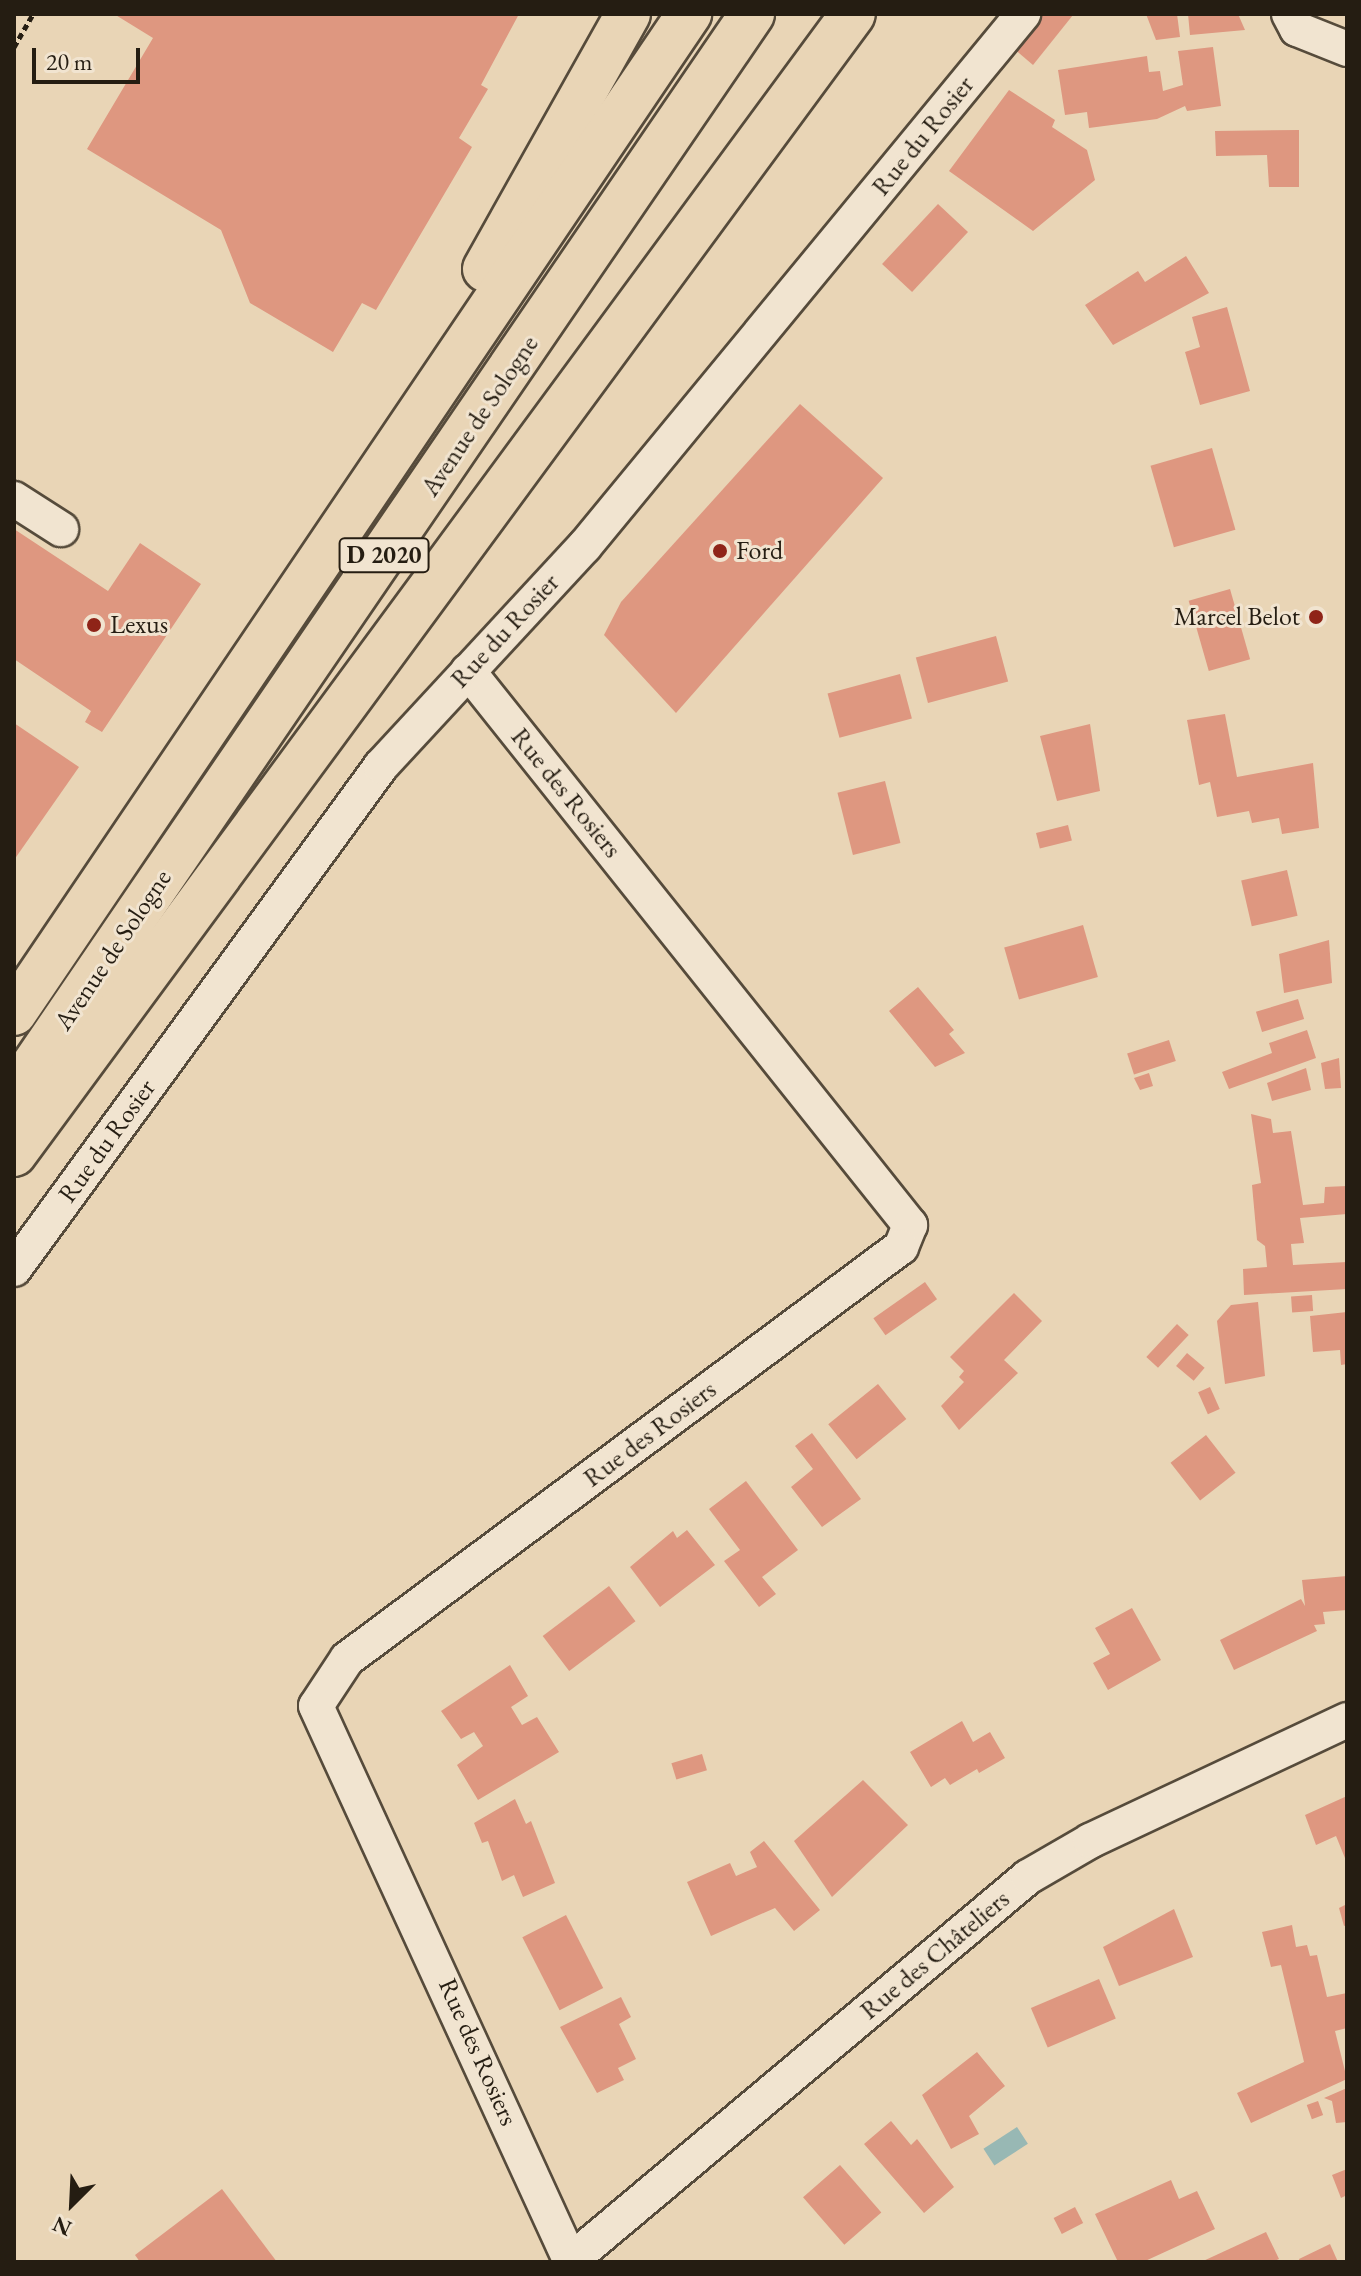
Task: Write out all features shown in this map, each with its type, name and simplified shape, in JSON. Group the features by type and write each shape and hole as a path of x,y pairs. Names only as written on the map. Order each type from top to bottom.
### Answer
{"main road":[{"path":"347,515 628,14"},
{"name":"Avenue de Sologne","path":"14,1013 347,515 689,14"},
{"name":"Avenue de Sologne","path":"14,1094 752,14"},
{"path":"595,362 821,14"},
{"path":"14,1154 853,14"}],"street":[{"name":"Rue du Rosier","path":"14,1269 381,766 584,547 1023,14"},
{"path":"1289,14 1297,29 1347,49"},
{"path":"14,499 61,529"},
{"name":"Rue des Rosiers","path":"468,671 910,1225 901,1247 347,1659 316,1706 570,2262"},
{"name":"Rue des Châteliers","path":"570,2262 1028,1877 1090,1841 1347,1720"}],"path":[{"path":"14,47 33,14"}],"water":[{"path":"1017,2127 1028,2144 994,2166 983,2149"}],"building":[{"path":"114,14 519,14 481,85 488,89 459,138 472,147 376,310 362,303 333,352 250,303 221,230 87,149 153,38"},
{"path":"1041,14 1073,15 1033,65 1013,48"},
{"path":"1146,14 1177,14 1180,37 1156,40"},
{"path":"1188,14 1238,14 1245,30 1190,35"},
{"path":"1213,47 1221,106 1187,111 1185,106 1157,119 1089,128 1087,112 1065,115 1058,70 1147,56 1149,72 1160,71 1163,91 1183,85 1178,51"},
{"path":"1009,90 1055,120 1052,127 1087,150 1095,180 1033,231 949,171"},
{"path":"1299,130 1299,187 1269,187 1267,155 1216,156 1215,131"},
{"path":"938,204 968,232 912,292 882,264"},
{"path":"1186,256 1209,293 1113,345 1085,305 1138,271 1145,282"},
{"path":"1227,307 1250,391 1200,405 1185,352 1200,347 1192,317"},
{"path":"800,404 883,478 676,713 604,635 621,602"},
{"path":"1212,448 1235,530 1174,547 1150,466"},
{"name":"Lexus","path":"14,529 108,591 140,543 201,584 102,732 85,722 91,711 14,659"},
{"path":"1230,589 1250,659 1209,671 1189,601"},
{"path":"996,636 1008,681 928,703 916,657"},
{"path":"900,674 912,718 839,738 828,693"},
{"path":"1225,714 1237,777 1313,763 1319,828 1282,834 1279,818 1252,823 1249,811 1217,817 1210,782 1199,785 1187,720"},
{"path":"14,723 79,767 14,860"},
{"path":"1090,724 1100,791 1057,801 1040,736"},
{"path":"885,781 900,843 853,855 837,793"},
{"path":"1068,825 1072,841 1040,849 1036,833"},
{"path":"1287,870 1298,916 1252,926 1241,881"},
{"path":"1083,925 1098,977 1019,1000 1004,948"},
{"path":"1329,940 1332,983 1284,993 1279,954"},
{"path":"918,987 954,1030 949,1034 965,1053 935,1067 889,1011"},
{"path":"1298,999 1304,1019 1262,1032 1256,1012"},
{"path":"1307,1030 1316,1058 1229,1089 1222,1072 1272,1053 1269,1043"},
{"path":"1169,1040 1176,1061 1134,1075 1127,1054"},
{"path":"1339,1058 1341,1088 1325,1089 1321,1063"},
{"path":"1306,1068 1311,1090 1272,1101 1267,1083"},
{"path":"1149,1073 1153,1086 1140,1090 1134,1078"},
{"path":"1251,1114 1271,1119 1273,1133 1291,1131 1303,1205 1324,1203 1325,1187 1347,1186 1347,1214 1300,1218 1304,1243 1291,1244 1293,1265 1347,1262 1347,1289 1244,1295 1243,1269 1267,1267 1265,1246 1257,1240 1252,1185 1261,1183"},
{"path":"925,1282 937,1299 885,1335 873,1318"},
{"path":"1014,1293 1042,1321 1004,1360 1018,1373 959,1430 941,1406 964,1382 959,1377 964,1371 950,1357"},
{"path":"1312,1295 1313,1311 1292,1312 1291,1296"},
{"path":"1258,1302 1265,1376 1225,1384 1217,1321 1231,1305"},
{"path":"1347,1312 1347,1364 1341,1365 1340,1350 1313,1352 1310,1316"},
{"path":"1177,1324 1189,1335 1158,1368 1146,1357"},
{"path":"1187,1353 1205,1368 1194,1381 1176,1366"},
{"path":"878,1384 906,1419 857,1459 828,1424"},
{"path":"1210,1387 1220,1409 1208,1414 1198,1392"},
{"path":"812,1433 861,1499 822,1527 791,1487 813,1469 795,1446"},
{"path":"1206,1435 1236,1473 1200,1501 1171,1463"},
{"path":"746,1481 798,1550 762,1577 776,1594 759,1607 724,1561 740,1550 709,1509"},
{"path":"687,1530 715,1565 660,1607 630,1567 673,1531 677,1538"},
{"path":"1347,1576 1347,1610 1323,1612 1325,1624 1314,1625 1317,1631 1234,1670 1220,1640 1301,1599 1305,1606 1302,1580"},
{"path":"609,1586 635,1621 569,1671 543,1636"},
{"path":"1132,1608 1161,1660 1108,1690 1093,1663 1110,1654 1095,1628"},
{"path":"510,1665 528,1696 511,1707 522,1725 537,1717 559,1752 478,1800 457,1765 483,1746 474,1732 461,1739 441,1711"},
{"path":"962,1721 973,1742 990,1732 1005,1758 979,1773 977,1769 950,1785 945,1778 931,1787 910,1752"},
{"path":"702,1754 707,1770 676,1780 671,1763"},
{"path":"863,1780 908,1825 832,1897 794,1841"},
{"path":"1347,1796 1347,1863 1336,1836 1316,1845 1305,1815"},
{"path":"515,1799 526,1824 531,1821 555,1883 523,1897 514,1875 502,1881 488,1841 482,1843 474,1823"},
{"path":"764,1841 820,1910 794,1931 775,1908 711,1936 687,1882 730,1863 736,1876 757,1867 750,1852"},
{"path":"1347,1904 1347,1925 1344,1926 1339,1908"},
{"path":"1174,1909 1193,1957 1119,1986 1103,1947"},
{"path":"566,1915 603,1988 560,2010 522,1937"},
{"path":"1292,1925 1296,1947 1307,1945 1310,1956 1317,1955 1327,1997 1347,1993 1347,2028 1335,2031 1347,2079 1251,2123 1237,2093 1304,2062 1281,1965 1271,1967 1262,1932"},
{"path":"1099,1979 1116,2019 1048,2047 1031,2008"},
{"path":"621,1997 631,2017 619,2024 636,2059 618,2068 624,2080 597,2093 560,2027"},
{"path":"977,2052 1005,2086 969,2116 979,2134 951,2149 922,2095"},
{"path":"1347,2088 1347,2122 1336,2123 1332,2101 1324,2098"},
{"path":"1318,2101 1323,2115 1312,2119 1307,2105"},
{"path":"891,2121 911,2145 917,2139 954,2187 924,2213 864,2144"},
{"path":"840,2165 881,2213 844,2245 803,2197"},
{"path":"1347,2169 1347,2195 1341,2198 1332,2175"},
{"path":"1171,2180 1179,2199 1197,2191 1215,2229 1143,2262 1118,2262 1095,2214"},
{"path":"222,2189 277,2262 140,2262 135,2255"},
{"path":"1075,2207 1083,2223 1062,2234 1054,2218"},
{"path":"1266,2232 1279,2259 1272,2262 1201,2262"},
{"path":"1330,2244 1338,2262 1300,2262 1299,2259"}],"place":[{"name":"Ford","path":"720,551"},
{"name":"Marcel Belot","path":"1316,617"},
{"name":"Lexus","path":"94,625"}]}
